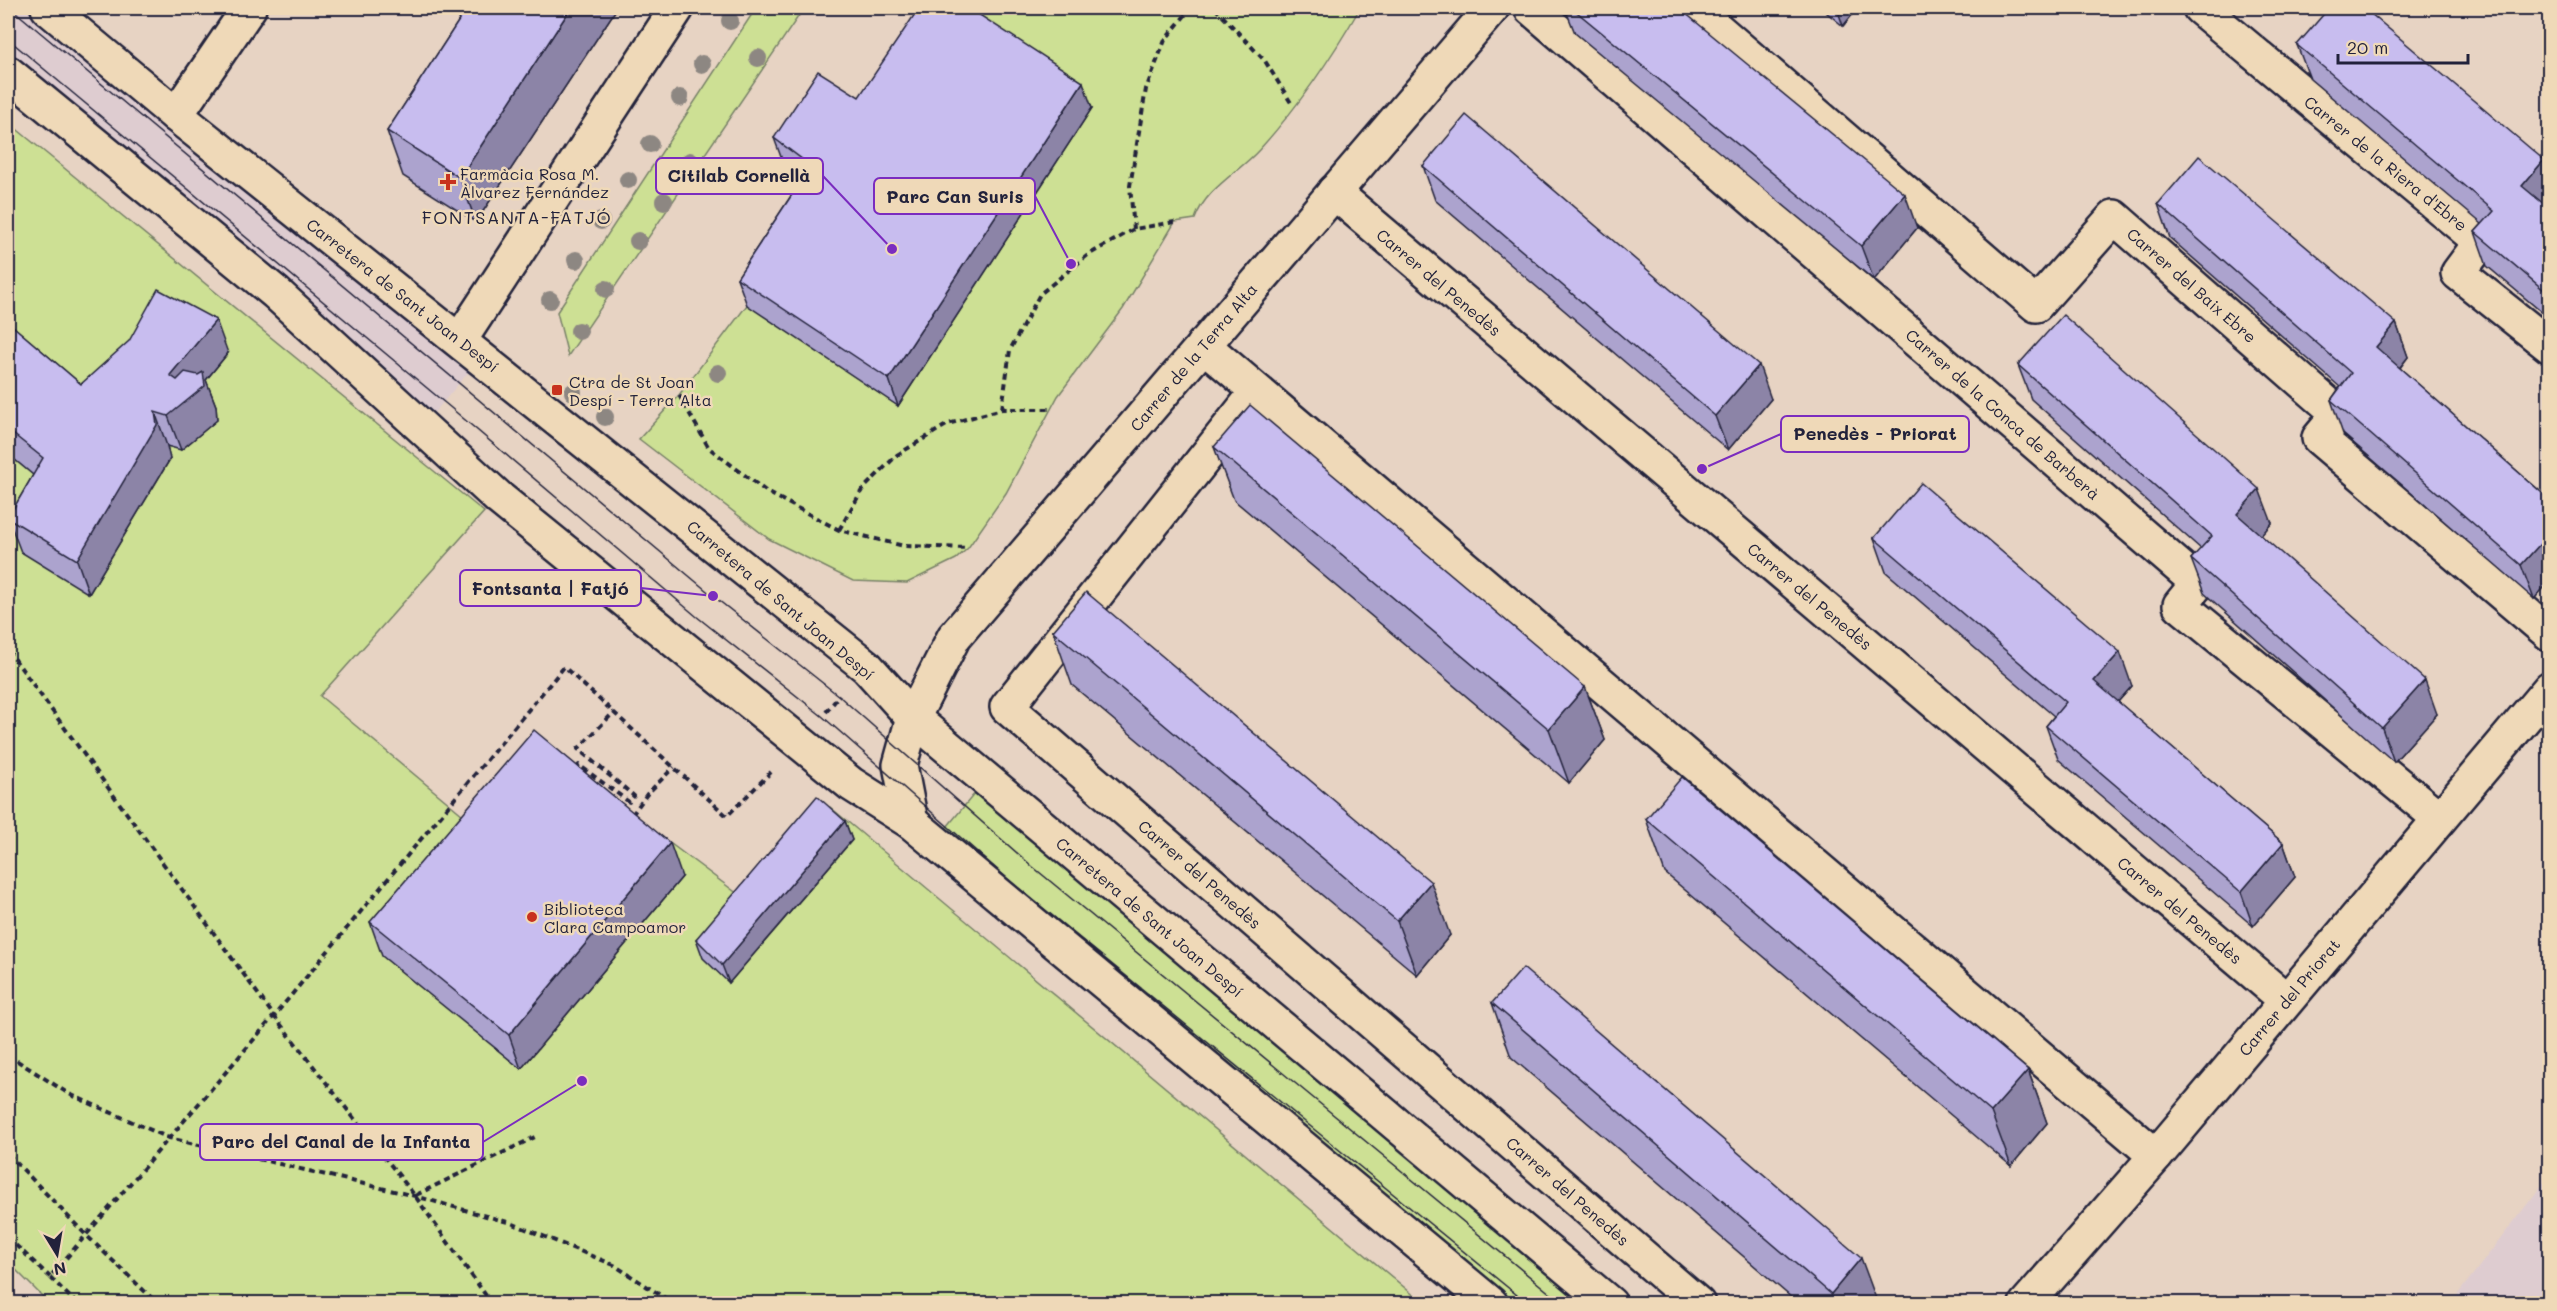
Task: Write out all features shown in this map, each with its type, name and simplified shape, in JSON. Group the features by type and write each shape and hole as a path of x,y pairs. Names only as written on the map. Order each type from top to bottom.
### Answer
{"street":[{"name":"Carretera de Sant Joan Despí","path":"48,8 176,115 867,667 913,718 1610,1304"},
{"path":"176,115 249,8"},
{"path":"460,340 677,8"},
{"name":"Carrer de la Terra Alta","path":"911,822 900,765 913,718 954,637 1492,8"},
{"name":"Carrer de la Conca de Barberà","path":"1531,8 2198,583 2180,605 2439,818"},
{"name":"Carrer del Baix Ebre","path":"1693,8 2036,305 2114,217 2339,414 2319,438 2550,634"},
{"name":"Carrer de la Riera d'Ebre","path":"2200,8 2481,242 2458,273 2550,346"},
{"path":"8,73 276,293 500,499 851,784 911,822 1491,1304"},
{"name":"Carrer del Penedès","path":"1334,192 2286,1000"},
{"path":"1203,345 2156,1156"},
{"name":"Carrer del Penedès","path":"1257,392 1007,707 1698,1304"},
{"name":"Carrer del Priorat","path":"2026,1304 2156,1156 2550,688"}],"path":[{"path":"1134,229 1130,186 1146,89 1165,40 1191,8"},
{"path":"1215,8 1265,61 1293,106"},
{"path":"1002,409 1010,350 1040,294 1088,255 1134,229 1175,222"},
{"path":"679,395 709,448 767,492 839,530 904,546 968,548"},
{"path":"839,530 862,490 897,455 948,424 1002,409 1053,409"},
{"path":"8,650 274,1016 415,1196 492,1304"},
{"path":"8,657 13,658"},
{"path":"50,1276 274,1016 564,667 728,816 779,764 804,746 822,716 867,667"},
{"path":"583,778 574,772 579,765 629,802 634,796 578,749 614,712"},
{"path":"627,822 647,794 674,767"},
{"path":"624,810 632,816"},
{"path":"8,1055 69,1094 169,1138 415,1196 511,1223 614,1265 674,1304"},
{"path":"415,1196 537,1136"},
{"path":"8,1154 85,1234 158,1304"},
{"path":"8,1238 77,1304"}],"shaded area":[{"path":"20,8 35,8 471,369 434,413 8,60 8,22"},
{"path":"2549,1176 2549,1303 2451,1303"}],"green space":[{"path":"756,8 804,8 568,356 557,312"},
{"path":"946,8 1360,8 1314,81 1273,134 1251,158 1207,198 1195,219 1175,222 1123,309 1058,396 1006,493 968,548 956,559 907,583 853,581 769,539 639,439 679,395 747,305 898,406"},
{"path":"8,122 484,512 320,696 469,820 540,746 746,900 830,807 1423,1303 49,1303 8,1262 8,455 55,492 170,459 167,446 181,450 93,418 8,346"},
{"path":"975,793 1591,1303 1509,1303 942,833"}],"building":[{"path":"467,8 571,8 460,178 387,131"},
{"path":"919,8 969,8 1083,82 889,379 737,278 811,166 774,138 818,71 859,97"},
{"path":"1572,8 1679,8 1905,194 1861,246"},
{"path":"2329,8 2364,8 2544,160 2522,186 2550,209 2550,295 2475,232 2494,211 2297,45"},
{"path":"1466,115 1759,365 1715,416 1423,166"},
{"path":"2199,156 2396,323 2376,347 2550,500 2550,533 2521,565 2331,400 2351,373 2158,204"},
{"path":"158,289 216,320 170,375 177,380 185,372 198,375 203,372 205,386 168,416 155,412 157,425 77,560 8,518 43,458 8,430 8,322 81,384 129,341"},
{"path":"2063,315 2259,489 2237,514 2425,680 2382,728 2191,559 2212,536 2018,365"},
{"path":"1250,405 1585,687 1549,729 1214,447"},
{"path":"1921,483 2120,652 2094,681 2283,843 2241,892 2046,726 2066,702 1874,538"},
{"path":"1086,592 1431,882 1397,921 1053,631"},
{"name":"Biblioteca Clara Campoamor","path":"534,730 670,843 509,1035 370,922"},
{"path":"1682,777 2028,1070 1991,1112 1646,819"},
{"path":"817,796 845,821 722,965 696,939"},
{"path":"1523,968 1861,1258 1831,1294 1492,1003"}],"tram line":[{"path":"11,8 713,596 839,696 1033,867 1563,1304"},
{"path":"8,39 451,408 696,616 822,716 1016,886 1528,1304"}],"place":[{"name":"Farmàcia Rosa M. Àlvarez Fernández","path":"448,182"},
{"name":"Citilab Cornellà","path":"892,249"},
{"name":"Parc Can Suris","path":"1071,264"},
{"name":"Ctra de St Joan Despí - Terra Alta","path":"557,390"},
{"name":"Penedès - Priorat","path":"1702,469"},
{"name":"Fontsanta | Fatjó","path":"713,596"},
{"name":"Biblioteca Clara Campoamor","path":"532,917"},
{"name":"Parc del Canal de la Infanta","path":"582,1081"}],"district":[{"name":"FONTSANTA-FATJÓ","path":"517,217"}]}
